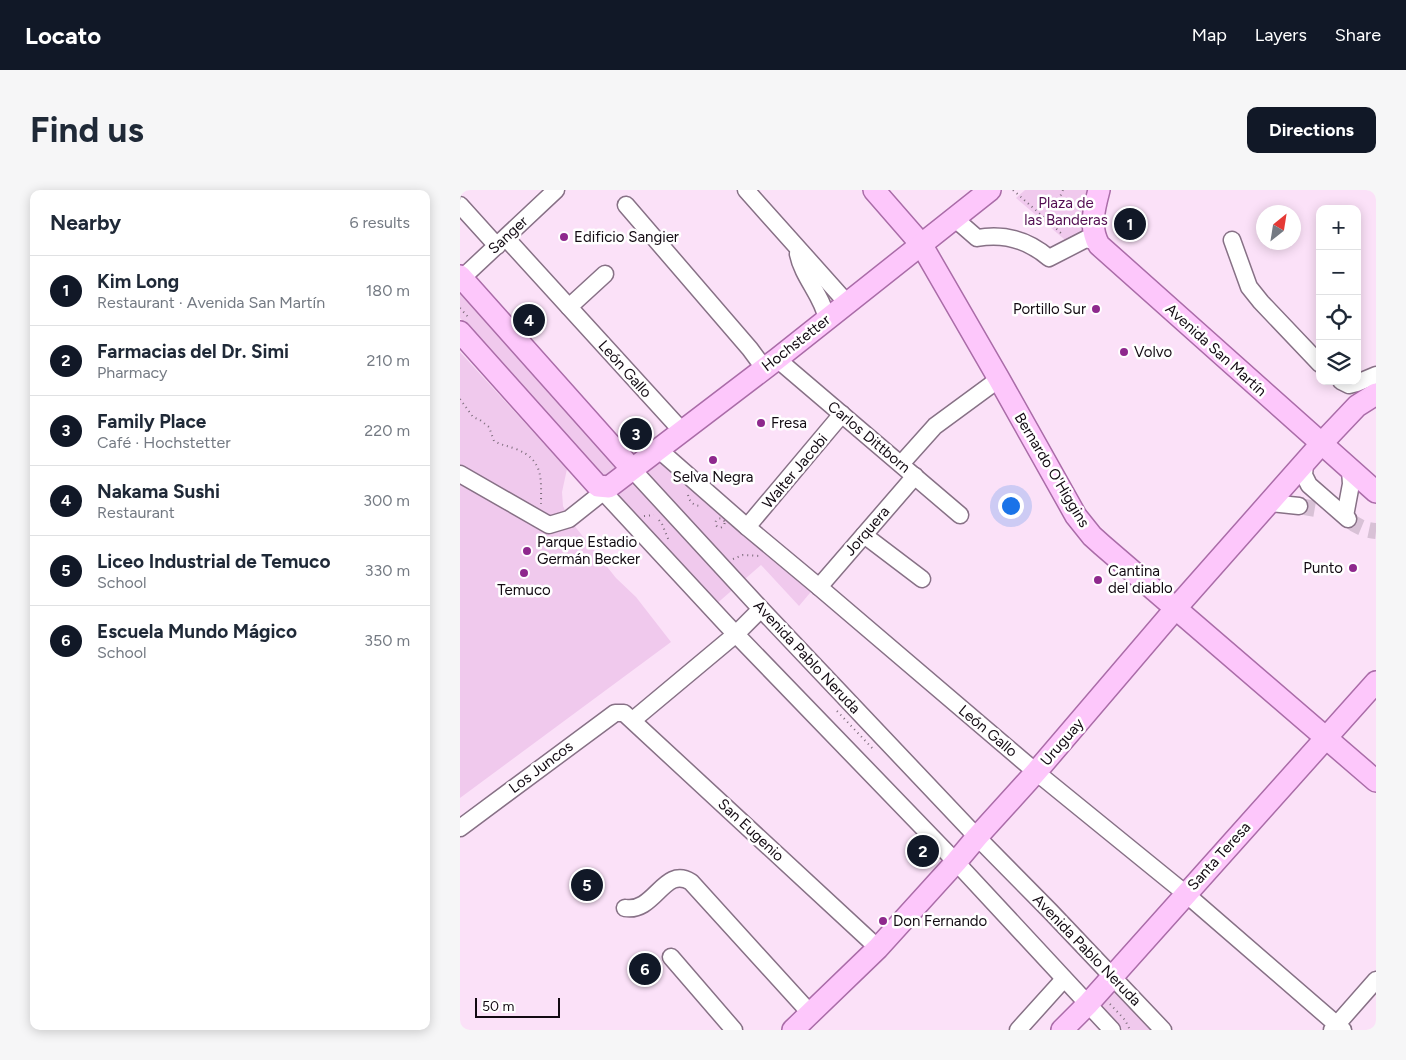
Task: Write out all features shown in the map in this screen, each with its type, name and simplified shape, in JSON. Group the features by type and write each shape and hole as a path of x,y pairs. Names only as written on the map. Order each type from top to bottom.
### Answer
{"main road":[{"name":"Bernardo O'Higgins","path":"874,190 921,244 1083,526 1102,545 1376,781"},
{"name":"Hochstetter","path":"600,489 609,487 770,364 990,190"},
{"path":"1097,242 1093,217 1099,190"},
{"name":"Avenida San Martín","path":"1097,242 1376,492"},
{"name":"Avenida Pablo Neruda","path":"461,278 632,469"},
{"path":"460,332 600,489"},
{"name":"Uruguay","path":"793,1030 878,948 1036,772 1176,608 1321,444 1357,406 1376,394"},
{"name":"Santa Teresa","path":"1062,1030 1088,1004 1375,685"}],"street":[{"name":"Sanger","path":"461,278 556,190"},
{"path":"746,190 847,303"},
{"name":"León Gallo","path":"460,205 568,307 682,431"},
{"name":"Carlos Dittborn","path":"626,205 744,342 770,364 842,414 960,514"},
{"path":"954,218 977,238 994,236 1015,239 1034,247 1049,258 1086,239 1097,242"},
{"path":"1232,240 1249,287 1316,360"},
{"path":"797,247 801,266 820,299 827,319"},
{"path":"568,307 605,274"},
{"path":"1361,381 1376,375"},
{"path":"900,464 935,426 999,380"},
{"name":"Walter Jacobi","path":"747,527 842,414"},
{"name":"León Gallo","path":"658,449 1036,772 1186,894 1337,1028"},
{"path":"1305,463 1304,475 1309,485 1346,517"},
{"name":"Avenida Pablo Neruda","path":"632,469 761,609 1163,1030"},
{"path":"1346,517 1351,484 1350,469"},
{"path":"460,474 549,525 570,519 600,489 736,634 956,862 1112,1030"},
{"name":"Jorquera","path":"819,587 915,476"},
{"path":"1270,503 1300,506"},
{"path":"1316,509 1346,517"},
{"path":"864,535 922,580"},
{"name":"Los Juncos","path":"460,828 615,713 629,716 736,634 761,609"},
{"name":"San Eugenio","path":"629,716 878,948"},
{"path":"625,908 640,907 674,879 687,879 692,882 811,1014"},
{"path":"671,957 734,1030"},
{"path":"1018,1030 1064,979"},
{"path":"1337,1028 1376,980"}],"path":[{"path":"1012,190 1074,245"},
{"path":"1049,222 1063,190"},
{"path":"460,399 472,417 489,427 494,441 502,446 518,450 534,460 541,478 539,519"},
{"path":"720,564 743,555 759,556 768,559"}],"green space":[{"name":"Plaza de las Banderas","path":"1025,190 1091,190 1086,229 1071,245 1016,198"},
{"path":"460,283 625,471 603,477 460,318"},
{"name":"Parque Estadio Germán Becker","path":"460,352 567,469 562,492 563,506 569,519 616,578 636,597 671,642 460,798"},
{"path":"659,454 815,587 799,606 761,565 714,606 607,492"},
{"path":"1115,990 1153,1030 1123,1030 1100,1006"}],"tunnel":[{"path":"1299,506 1316,509"},
{"path":"1348,519 1361,528 1376,531"}],"place":[{"name":"Kim Long","path":"1130,224"},
{"name":"Edificio Sangier","path":"564,237"},
{"name":"Portillo Sur","path":"1096,309"},
{"name":"Nakama Sushi","path":"529,320"},
{"name":"Volvo","path":"1124,352"},
{"name":"Fresa","path":"761,423"},
{"name":"Family Place","path":"636,434"},
{"name":"Selva Negra","path":"713,460"},
{"name":"Parque Estadio Germán Becker","path":"527,551"},
{"name":"Punto","path":"1353,568"},
{"name":"Temuco","path":"524,573"},
{"name":"Cantina del diablo","path":"1098,580"},
{"name":"Farmacias del Dr. Simi","path":"923,851"},
{"name":"Liceo Industrial de Temuco","path":"587,885"},
{"name":"Don Fernando","path":"883,921"},
{"name":"Escuela Mundo Mágico","path":"645,969"}]}
